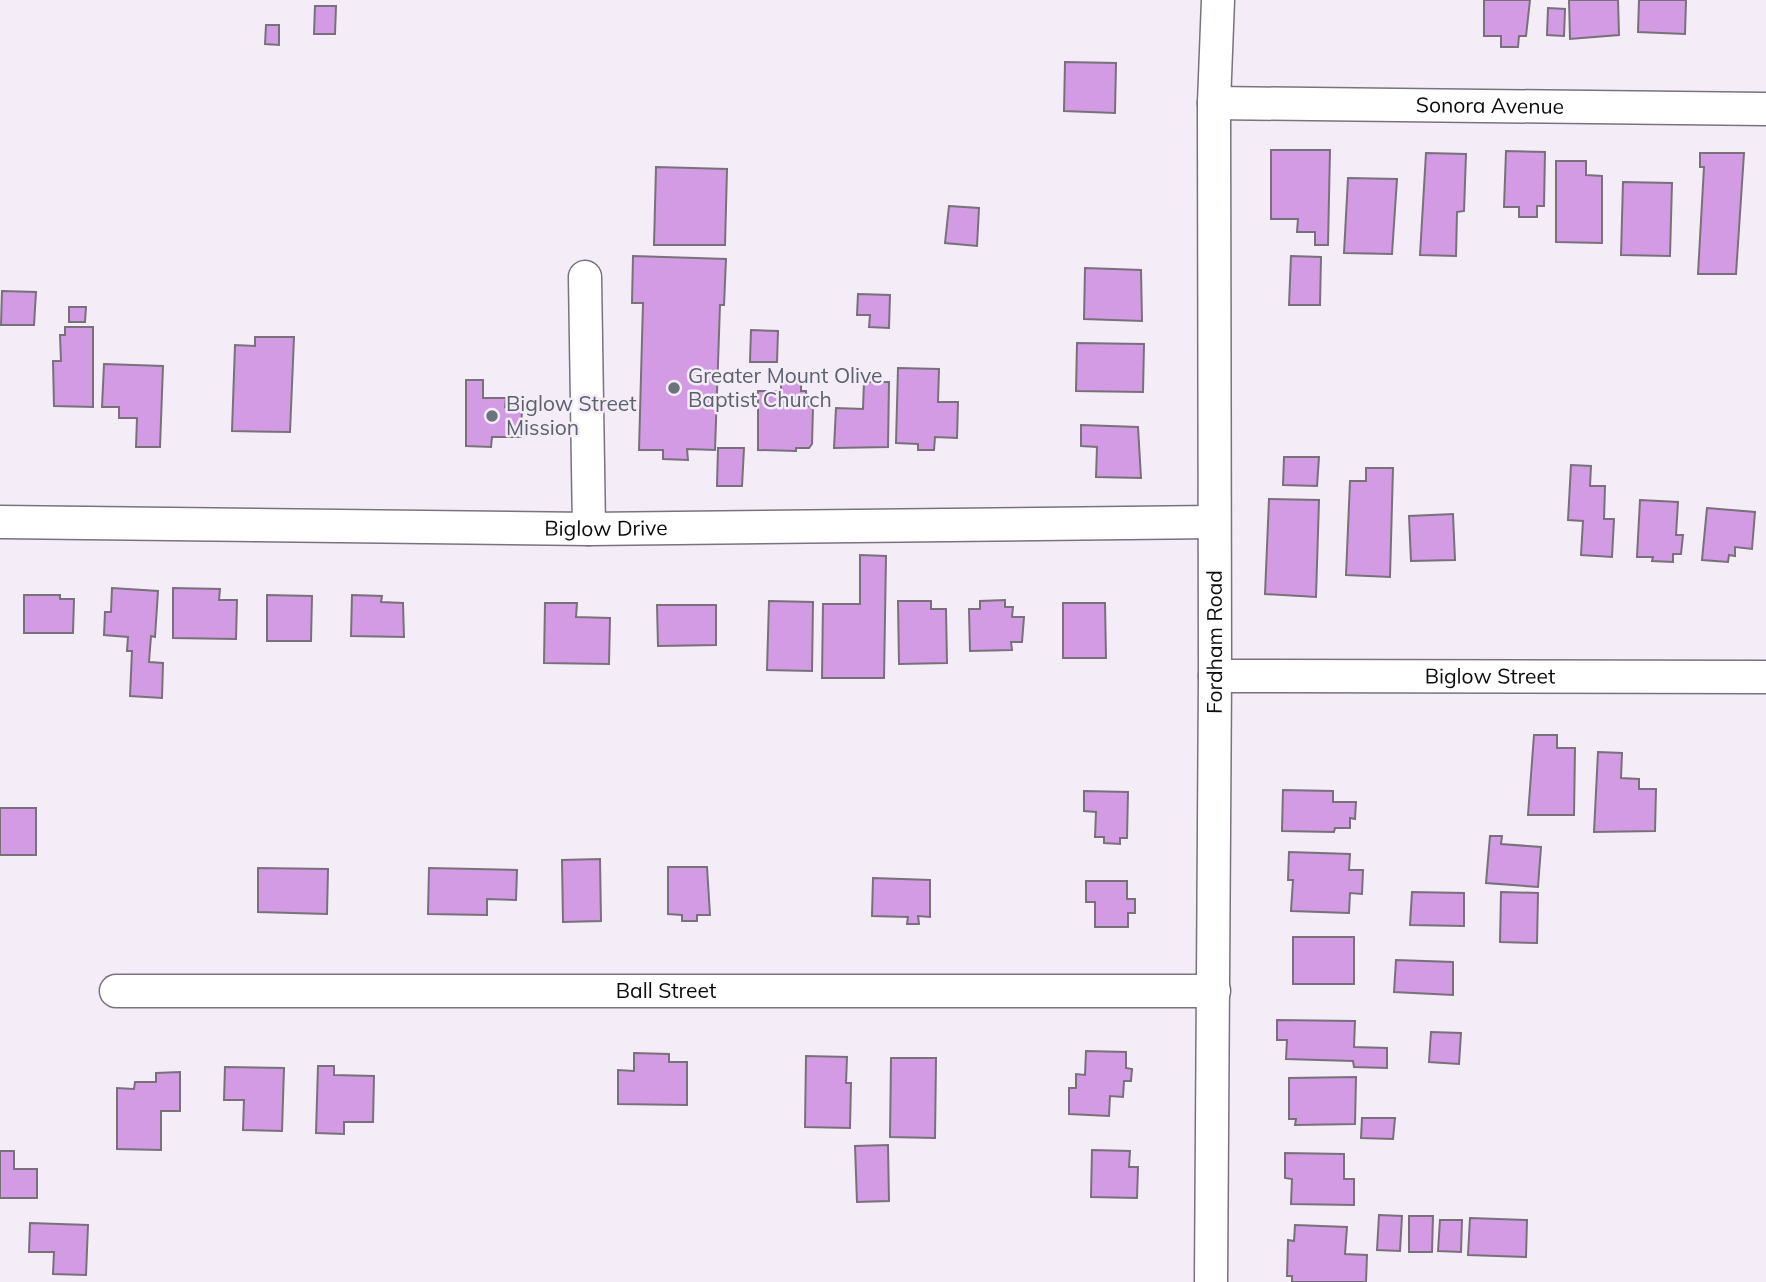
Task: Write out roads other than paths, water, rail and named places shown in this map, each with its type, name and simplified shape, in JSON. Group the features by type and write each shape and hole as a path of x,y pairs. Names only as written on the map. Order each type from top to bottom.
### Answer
{"street":[{"name":"Fordham Road","path":"1211,1282 1215,676 1214,103 1218,0"},
{"name":"Sonora Avenue","path":"1214,103 1766,108"},
{"path":"585,277 589,529"},
{"name":"Biglow Drive","path":"0,522 589,529 1213,522"},
{"name":"Biglow Street","path":"1215,676 1766,677"},
{"name":"Ball Street","path":"116,991 1214,991"}],"place":[{"name":"Greater Mount Olive Baptist Church","path":"674,388"},
{"name":"Biglow Street Mission","path":"492,416"}]}
